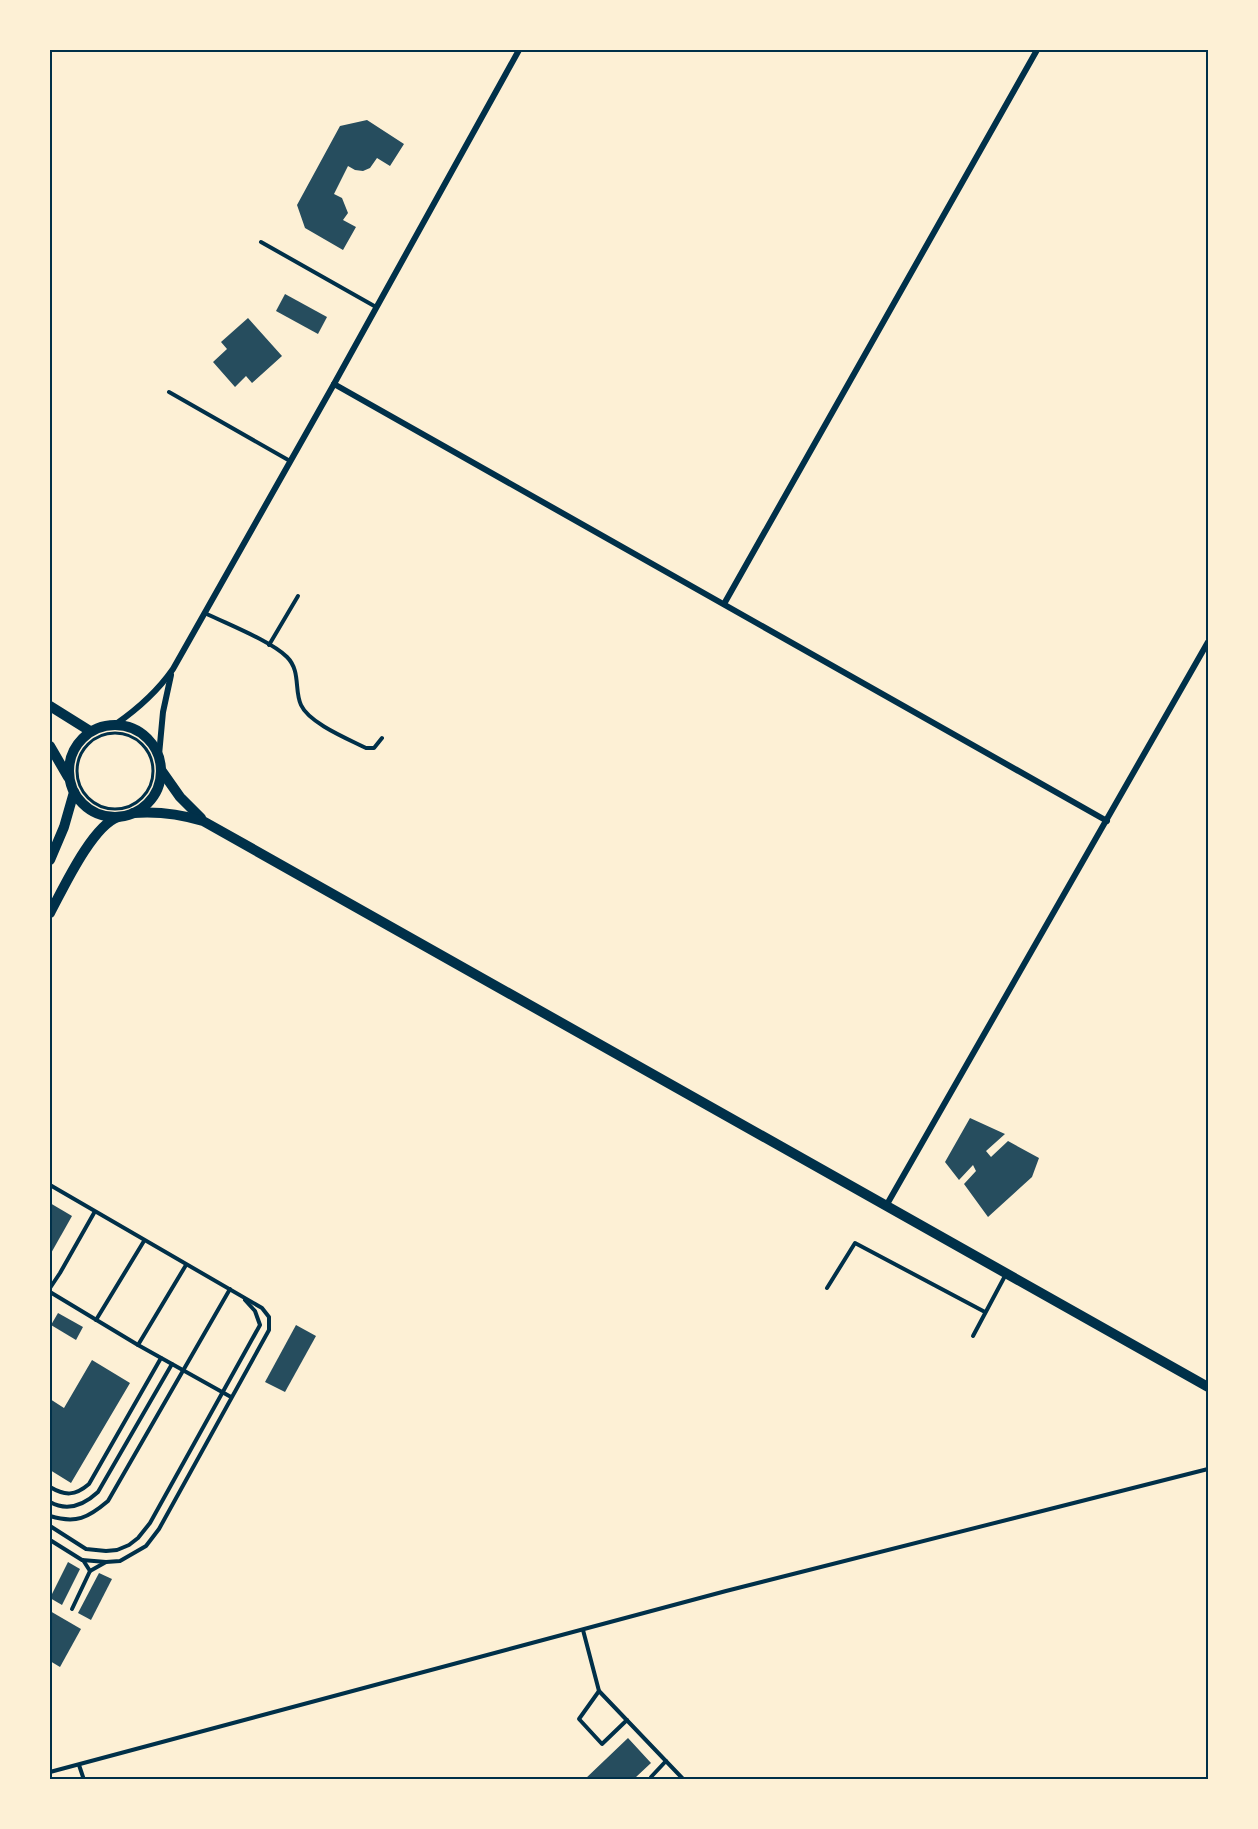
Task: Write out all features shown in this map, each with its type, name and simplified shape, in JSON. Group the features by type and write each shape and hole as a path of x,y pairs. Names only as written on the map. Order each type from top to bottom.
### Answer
{"street":[{"path":"116,724 148,700 173,669 519,50"},
{"path":"724,604 1037,50"},
{"path":"334,384 1107,820"},
{"path":"886,1206 1209,642"},
{"path":"134,813 154,796 159,783 163,712 173,669"},
{"path":"50,706 90,731"},
{"path":"69,779 72,752 90,731 103,726 116,724 130,727 152,743 159,755"},
{"path":"50,747 82,803 93,812 120,817"},
{"path":"161,770 180,796 203,821"},
{"path":"50,860 64,827 74,792"},
{"path":"50,913 90,844 111,820 134,813 169,813 203,821 1209,1387"}],"lane":[{"path":"261,242 376,307"},
{"path":"169,393 290,461"},
{"path":"269,645 298,596"},
{"path":"205,612 269,645 288,658 296,674 298,699 312,719 366,748 374,747 382,738"},
{"path":"50,1185 94,1213 230,1289 255,1311 260,1325 150,1523 138,1538 117,1550 86,1549 50,1526"},
{"path":"94,1213 50,1290 138,1345 231,1397"},
{"path":"96,1320 144,1241"},
{"path":"827,1288 855,1243 985,1312"},
{"path":"138,1345 186,1265"},
{"path":"973,1336 1007,1274"},
{"path":"50,1516 64,1520 80,1519 96,1512 108,1501 230,1289"},
{"path":"82,1560 120,1561 146,1546 159,1529 269,1330 269,1317 262,1308 242,1298"},
{"path":"50,1487 66,1495 82,1490 88,1484 161,1358"},
{"path":"50,1502 65,1507 76,1506 89,1501 98,1492 172,1364"},
{"path":"50,1772 726,1591 1209,1468"},
{"path":"50,1540 82,1560 90,1571"},
{"path":"72,1609 90,1571 106,1562"},
{"path":"583,1630 599,1691 684,1779"},
{"path":"599,1691 579,1719 602,1744 627,1720"},
{"path":"653,1779 651,1778 666,1761"},
{"path":"79,1765 84,1779"}],"path":[{"path":"108,733 120,733 142,744 153,765 150,788 142,798 131,806 119,809 107,808 93,802 84,793 78,781 77,765 82,752 89,743 108,733"}],"building":[{"path":"367,120 404,144 390,166 377,158 370,168 363,171 348,166 334,194 342,198 348,213 343,220 356,227 343,250 305,228 297,205 340,126"},
{"path":"285,294 327,317 318,334 276,311"},
{"path":"248,318 282,356 252,383 246,376 235,387 213,362 227,349 221,342"},
{"path":"970,1118 1005,1134 986,1151 991,1157 1008,1141 1039,1158 1032,1177 988,1217 964,1184 976,1171 973,1165 959,1180 945,1162"},
{"path":"50,1203 72,1216 50,1255"},
{"path":"58,1313 83,1327 76,1340 51,1325"},
{"path":"296,1325 316,1336 285,1392 265,1382"},
{"path":"92,1360 130,1383 71,1483 50,1470 50,1399 64,1408"},
{"path":"68,1562 80,1569 62,1605 50,1598"},
{"path":"99,1573 112,1579 91,1620 78,1613"},
{"path":"50,1611 81,1629 60,1667 50,1661"},
{"path":"628,1738 651,1763 636,1777 638,1780 584,1780"}]}
